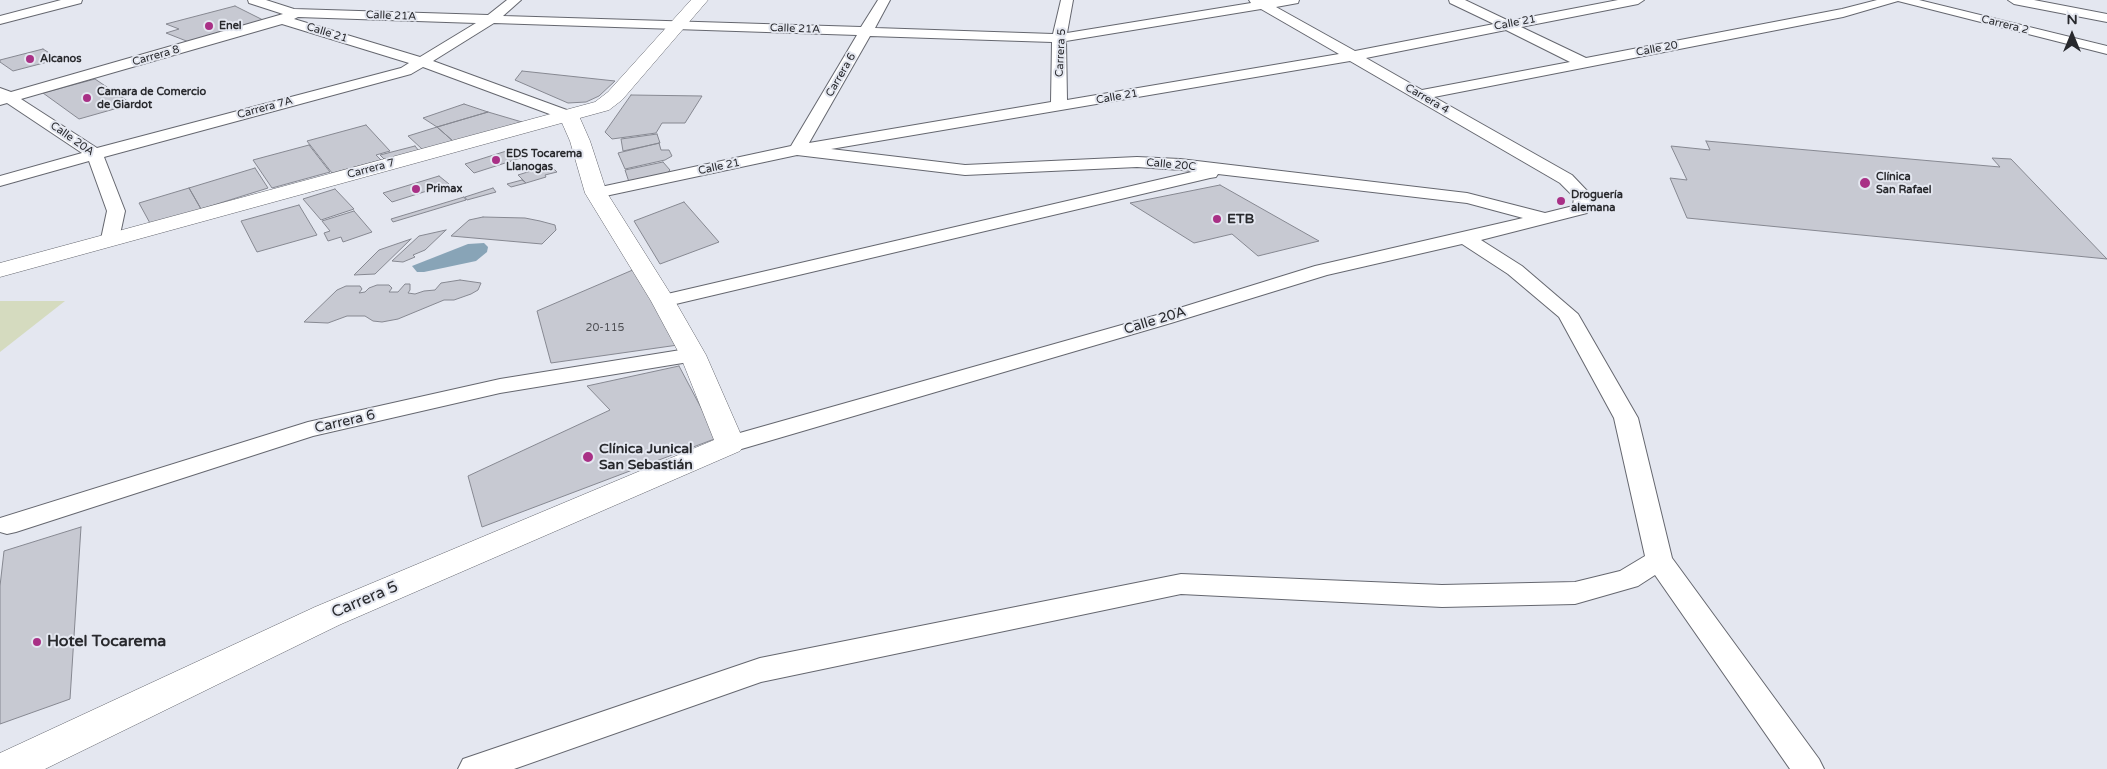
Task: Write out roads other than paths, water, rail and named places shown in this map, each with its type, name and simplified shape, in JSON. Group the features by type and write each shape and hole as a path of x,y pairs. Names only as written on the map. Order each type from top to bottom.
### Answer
{"street":[{"path":"0,20 76,0"},
{"name":"Calle 21","path":"254,0 277,9 289,17 422,62 569,116"},
{"name":"Carrera 7A","path":"0,181 406,71 490,20 515,0"},
{"name":"Carrera 7","path":"0,270 602,106 615,96 700,0"},
{"name":"Carrera 6","path":"797,150 884,0"},
{"name":"Carrera 5","path":"1059,107 1059,38 1067,0"},
{"name":"Calle 21A","path":"289,17 490,20 1059,38 1259,2 1293,0"},
{"path":"1455,0 1584,63"},
{"name":"Calle 21","path":"596,193 797,150 1353,56 1638,0"},
{"name":"Calle 20","path":"1420,95 1843,13 1892,0"},
{"name":"Carrera 2","path":"1903,0 2107,50"},
{"path":"2014,0 2107,18"},
{"name":"Carrera 8","path":"3,96 289,17 308,3 333,1"},
{"name":"Carrera 4","path":"1259,2 1566,179 1583,196 1581,209"},
{"name":"Calle 20A","path":"3,96 95,154 116,211 110,239"},
{"path":"569,116 580,141 596,193 663,301 693,355 730,444"},
{"name":"Calle 20C","path":"797,150 966,170 1137,162 1180,164 1467,198 1542,217"},
{"path":"663,301 1221,170"},
{"name":"Calle 20A","path":"730,444 1164,319 1322,270 1465,238 1542,217 1581,209"},
{"path":"1465,238 1516,270 1568,314 1626,418 1659,560 1808,769"},
{"name":"Carrera 6","path":"7,526 308,430 500,386 693,355"},
{"name":"Carrera 5","path":"6,769 327,616 730,444"},
{"path":"474,769 760,670 1182,584 1442,596 1575,593 1628,580 1659,560"}],"water":[{"path":"484,243 488,247 487,252 476,261 424,272 417,272 412,266 468,244"}],"place":[{"name":"Enel","path":"209,26"},
{"name":"Alcanos","path":"30,59"},
{"name":"Camara de Comercio de Giardot","path":"87,98"},
{"name":"EDS Tocarema Llanogas","path":"496,160"},
{"name":"Clínica San Rafael","path":"1865,183"},
{"name":"Primax","path":"416,189"},
{"name":"Droguería alemana","path":"1561,201"},
{"name":"ETB","path":"1217,219"},
{"name":"Clínica Junical San Sebastián","path":"588,457"},
{"name":"Hotel Tocarema","path":"37,642"}]}
